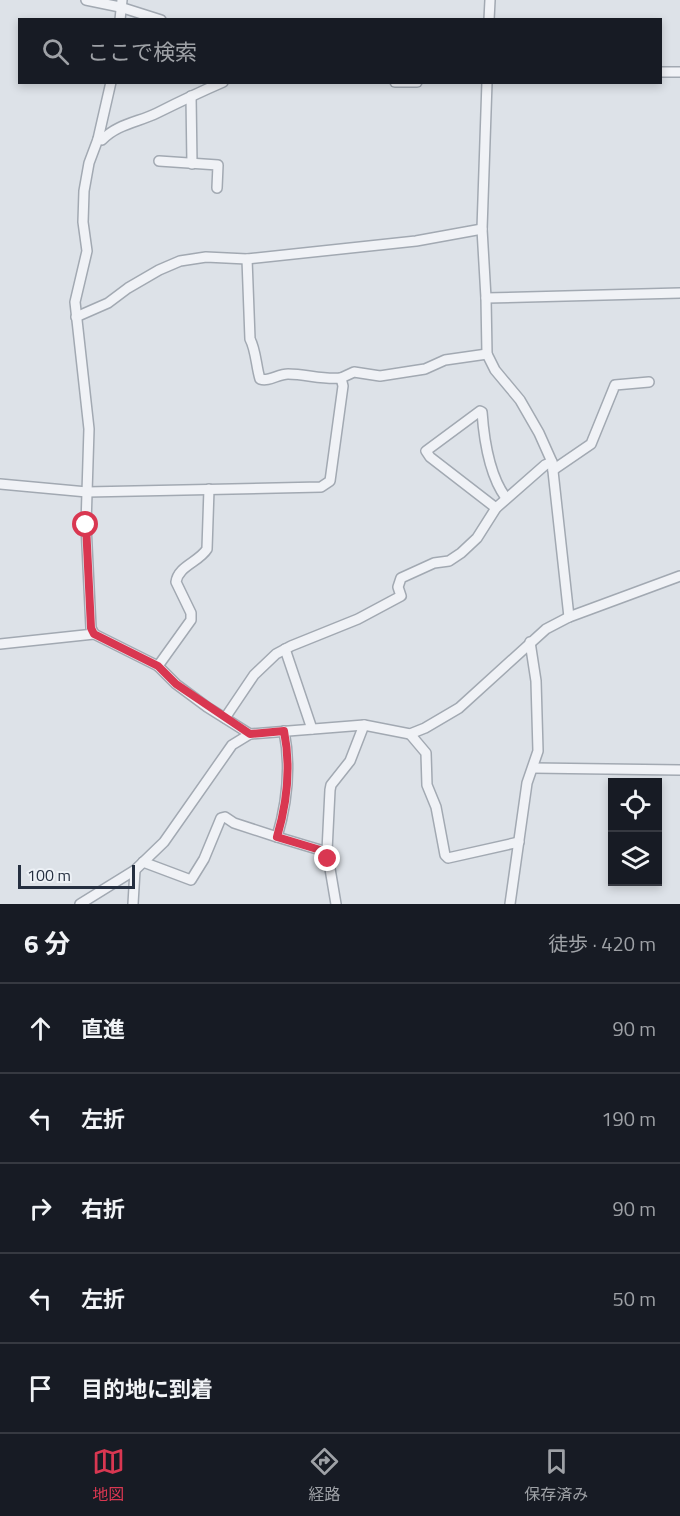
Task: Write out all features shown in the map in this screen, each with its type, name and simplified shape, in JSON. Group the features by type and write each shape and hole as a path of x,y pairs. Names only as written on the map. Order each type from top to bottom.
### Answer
{"street":[{"path":"86,0 121,3 156,18"},
{"path":"489,18 490,0"},
{"path":"120,18 121,3"},
{"path":"662,72 680,72"},
{"path":"94,634 91,628 86,525 90,429 75,302 87,251 83,222 84,191 89,163 98,139 111,84"},
{"path":"98,139 102,140 116,128 158,112 218,84"},
{"path":"487,84 482,229 487,354 495,370 520,400 539,433 552,466 569,617"},
{"path":"191,96 192,164"},
{"path":"159,161 218,165 217,188"},
{"path":"76,317 108,303 128,288 180,261 206,257 247,259 416,241 482,229"},
{"path":"247,259 250,339 260,379 291,374 329,380 354,372 380,376 425,369 445,360 487,354"},
{"path":"486,298 680,293"},
{"path":"0,484 87,492 321,487 330,481 343,386 341,378"},
{"path":"225,718 254,675 267,662 285,649 358,619 401,596 398,587 401,578 434,563 449,561 461,553 477,538 495,508 545,465 552,466 591,444 615,385 650,382"},
{"path":"495,508 430,457 426,451 480,411 482,412 483,435 494,474 506,498"},
{"path":"158,666 191,620 191,614 176,582 180,572 204,554 207,549 209,489"},
{"path":"80,904 135,870 164,842 232,745 250,734 364,725 410,734 459,708 546,629 569,617 680,576"},
{"path":"0,644 94,634 158,666 176,684 250,734"},
{"path":"510,904 527,783 538,750 536,681 530,642"},
{"path":"285,649 312,729"},
{"path":"336,904 327,852 331,785 350,761 364,725"},
{"path":"277,837 286,788 288,755 284,731"},
{"path":"410,734 426,753 427,785 436,807 445,855 448,858 519,842"},
{"path":"533,768 680,770"},
{"path":"143,862 191,880 204,859 221,818 327,852"},
{"path":"133,904 135,870"}],"route":[{"path":"86,525 91,628 94,634 158,666 176,684 207,707 250,734 284,731 288,755 285,799 277,837 327,852 328,859"}]}
